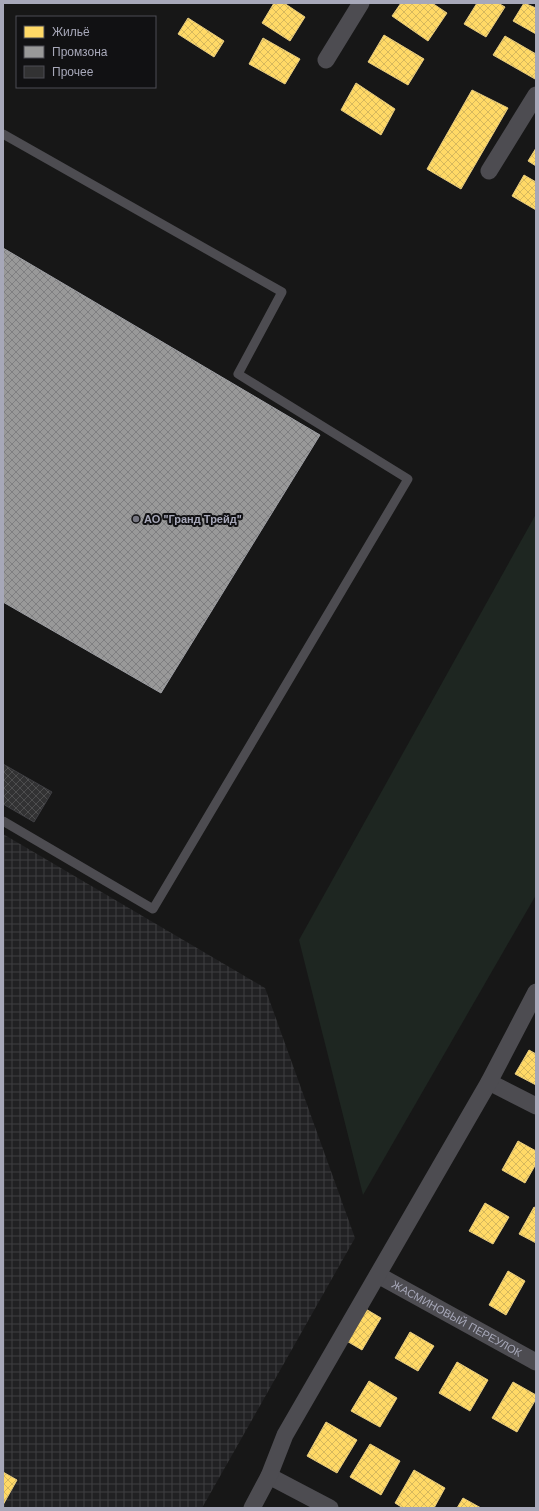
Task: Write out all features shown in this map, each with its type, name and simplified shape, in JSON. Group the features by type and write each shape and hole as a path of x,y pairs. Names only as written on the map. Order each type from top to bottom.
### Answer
{"street":[{"path":"326,60 361,3"},
{"path":"489,171 536,95"},
{"path":"252,1508 269,1476 285,1435 489,1082 536,992"},
{"path":"489,1082 536,1106"},
{"name":"ЖАСМИНОВЫЙ ПЕРЕУЛОК","path":"378,1275 536,1362"},
{"path":"269,1476 330,1508"}],"lane":[{"path":"3,134 282,292 238,374 408,479 153,908 3,820"}],"shaded area":[{"path":"536,514 536,895 363,1195 299,940"},
{"path":"3,834 265,988 355,1238 202,1508 3,1508"}],"building: Жильё":[{"path":"274,3 284,3 305,17 290,41 262,23"},
{"path":"401,3 432,3 447,13 428,41 392,16"},
{"path":"477,3 498,3 505,7 486,37 464,24"},
{"path":"524,3 536,8 536,34 513,21"},
{"path":"188,18 224,41 214,57 178,34"},
{"path":"384,35 424,59 408,85 368,62"},
{"path":"505,36 536,54 535,79 493,55"},
{"path":"263,38 300,59 285,84 249,64"},
{"path":"356,83 395,109 381,135 341,110"},
{"path":"472,90 508,108 461,189 427,169"},
{"path":"536,148 536,166 528,161"},
{"path":"524,175 536,182 536,210 512,196"},
{"path":"529,1050 536,1054 536,1085 515,1074"},
{"path":"518,1141 536,1151 536,1164 525,1183 502,1170"},
{"path":"485,1203 509,1217 493,1244 469,1231"},
{"path":"534,1207 536,1208 536,1243 519,1234"},
{"path":"508,1271 525,1281 506,1315 489,1305"},
{"path":"364,1308 381,1318 362,1350 345,1340"},
{"path":"410,1332 434,1346 418,1371 395,1358"},
{"path":"457,1362 488,1380 470,1411 439,1393"},
{"path":"369,1381 397,1398 380,1427 351,1411"},
{"path":"513,1382 536,1395 536,1399 517,1432 492,1418"},
{"path":"326,1422 357,1440 337,1473 307,1456"},
{"path":"370,1444 400,1461 381,1495 350,1477"},
{"path":"414,1470 445,1488 434,1508 403,1508 395,1503"},
{"path":"3,1472 17,1480 3,1505"},
{"path":"463,1498 481,1508 457,1508"}],"building: Промзона":[{"name":"АО \"Гранд Трейд\"","path":"3,248 320,435 161,693 3,602"}],"building: Прочее":[{"path":"3,764 52,792 34,822 3,804"}],"place":[{"name":"АО \"Гранд Трейд\"","path":"136,519"}]}
